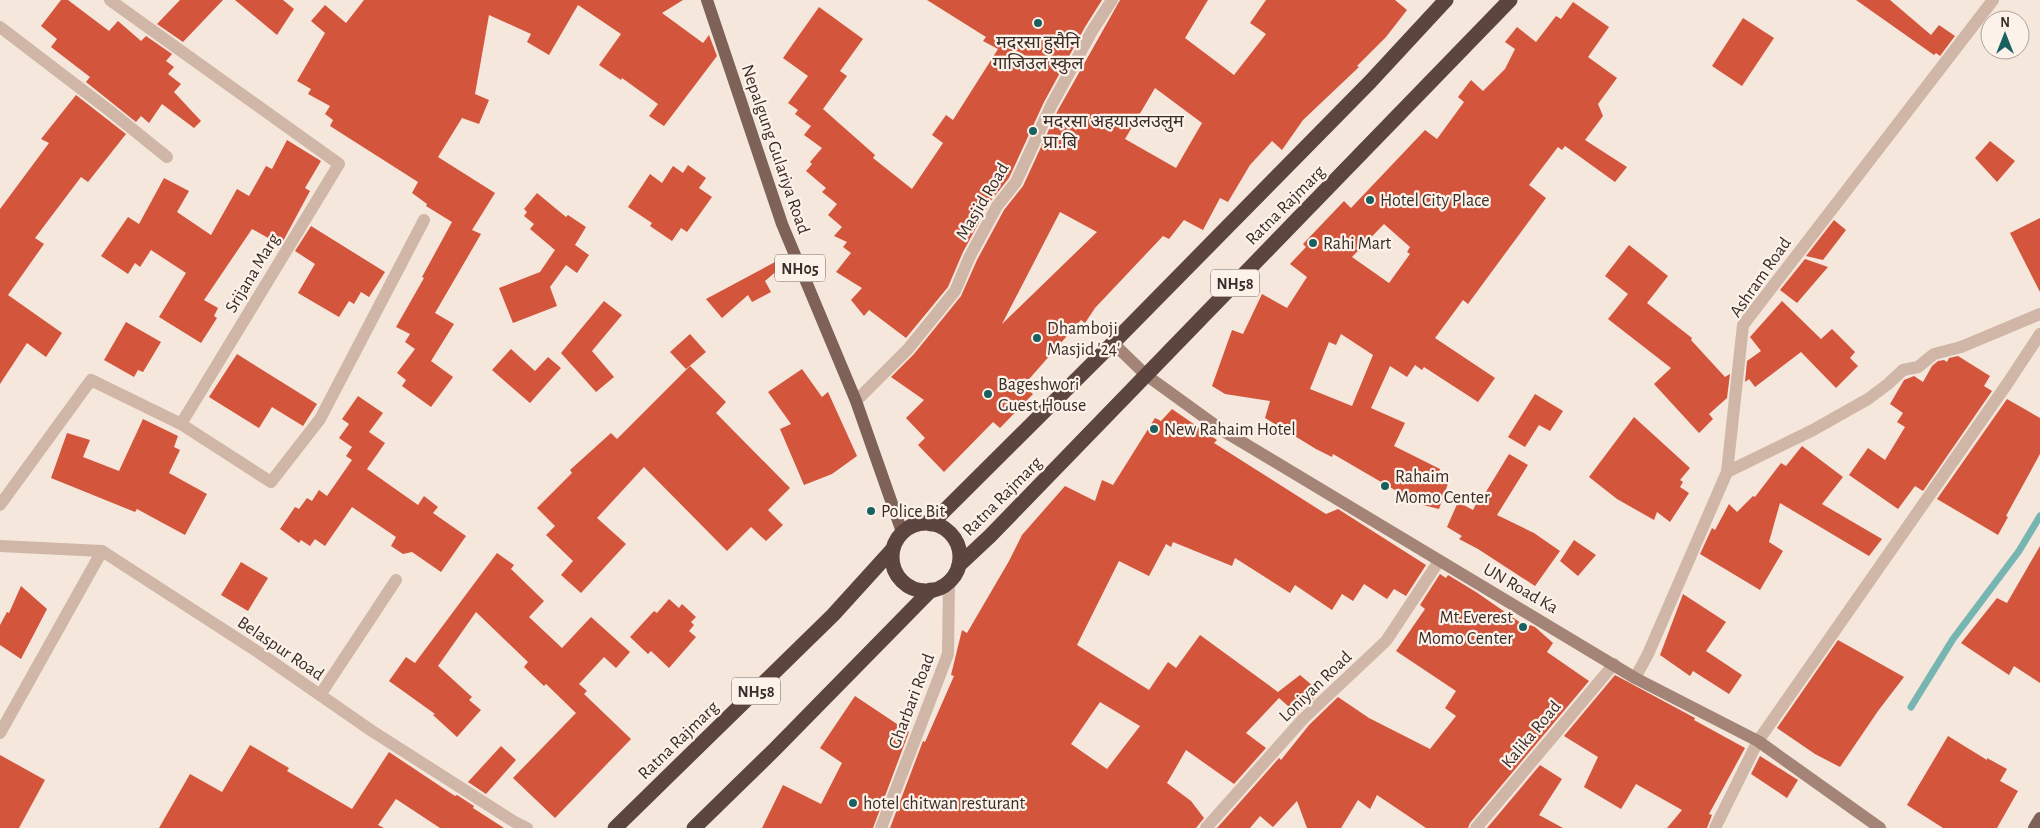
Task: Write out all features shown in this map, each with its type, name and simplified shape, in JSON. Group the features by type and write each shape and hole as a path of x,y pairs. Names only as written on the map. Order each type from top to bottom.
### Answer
{"highway":[{"name":"Ratna Rajmarg","path":"949,582 959,565 960,554 950,534 941,527 931,524 1113,344 1370,82 1446,0"},
{"name":"Ratna Rajmarg","path":"959,565 990,536 1510,0"},
{"path":"902,532 920,524 931,524"},
{"name":"Ratna Rajmarg","path":"615,828 833,615 892,550 902,532"},
{"path":"892,550 895,572 901,581 915,589 931,590 949,582"},
{"path":"694,828 775,749 931,590"}],"main road":[{"name":"Nepalgung Gulariya Road","path":"707,0 782,224 856,401 902,532"},
{"path":"2034,828 2040,818"}],"street":[{"name":"Srijana Marg","path":"110,0 339,164 181,424"},
{"name":"Masjid Road","path":"856,401 908,349 955,291 970,256 997,206 1016,182 1051,106 1092,31 1112,0"},
{"name":"Ashram Road","path":"1635,678 1648,654 1727,472 1744,325 1992,0"},
{"path":"0,27 110,110 167,157"},
{"path":"0,504 91,380 181,424 270,482 320,420 424,220"},
{"path":"1727,472 1813,430 1868,399 1903,370 1918,367 1934,354 1961,347 2040,314"},
{"path":"1715,828 1758,741 2040,334"},
{"name":"UN Road Ka","path":"1113,344 1146,375 1222,430 1635,678 1758,741 1880,828"},
{"path":"0,546 102,551 0,733"},
{"name":"Belaspur Road","path":"102,551 258,652 372,732 527,828"},
{"name":"Loniyan Road","path":"1206,828 1303,720 1386,641 1439,561"},
{"path":"320,695 396,580"},
{"name":"Gharbari Road","path":"881,828 948,654 949,582"},
{"name":"Kalika Road","path":"1476,828 1614,664"}],"building":[{"path":"61,0 68,0 109,31 118,21 141,41 146,36 172,54 166,61 174,67 168,74 181,84 174,92 201,121 194,128 162,104 149,123 141,116 136,122 86,82 90,77 51,47 57,39 41,26"},
{"path":"180,0 223,0 183,42 157,24"},
{"path":"235,0 283,0 294,9 277,35"},
{"path":"364,0 683,0 662,13 703,43 709,35 717,56 664,126 649,116 658,104 622,78 621,80 599,65 621,34 578,5 549,55 527,42 531,34 489,15 475,94 489,100 479,124 462,118 438,157 495,193 472,230 481,234 435,313 454,324 431,361 453,377 431,407 402,386 406,380 397,373 415,349 405,342 410,334 396,327 424,278 422,277 452,222 426,206 427,204 412,193 418,182 330,126 333,120 325,114 330,106 308,94 311,89 297,81 325,33 311,21 325,5 346,23"},
{"path":"927,0 1102,0 1044,102 1009,178 990,202 963,252 948,287 906,338 869,310 864,316 851,300 862,288 836,272 851,253 843,247 847,242 834,236 842,227 828,215 837,204 822,192 826,188 806,171 812,164 810,162 822,148 804,135 811,126 795,114 798,110 788,103 808,76 783,58 819,7 863,39 840,71 847,76 823,109 875,155 873,158 912,189 943,143 932,135 946,115 953,120 998,49 983,41 986,37"},
{"path":"1120,0 1208,0 1185,38 1234,75 1266,34 1250,23 1266,0 1395,0 1407,10 1386,37 1357,66 1359,67 1303,120 1282,150 1272,141 1250,165 1228,202 1220,198 1203,230 1184,220 1169,239 1163,236 1095,308 1085,323 1081,320 1023,386 1033,394 1000,428 993,422 944,472 918,445 925,438 906,418 924,400 891,377 914,354 961,296 977,260 1004,210 1023,186 1058,110","holes":["1155,88 1202,123 1176,168 1125,139","1060,212 1097,232 1002,324"]},
{"path":"1856,0 1890,0 1931,35 1939,25 1955,36 1940,56 1936,53 1934,55"},
{"path":"1573,2 1609,27 1588,57 1617,78 1598,104 1603,116 1585,140 1627,167 1615,182 1565,146 1562,150 1558,147 1529,185 1546,198 1468,304 1463,300 1435,338 1495,378 1478,402 1424,367 1422,370 1415,365 1407,377 1390,366 1371,408 1405,423 1394,446 1440,469 1439,473 1450,478 1439,509 1419,504 1333,454 1332,457 1316,449 1265,418 1270,401 1225,394 1212,386 1232,330 1243,334 1262,294 1287,308 1307,277 1290,264 1306,247 1303,244 1344,201 1351,208 1425,130 1437,139 1464,102 1458,97 1471,80 1483,91 1505,69 1515,49 1505,42 1517,27 1536,42 1556,16 1561,19","holes":["1384,224 1410,247 1407,252 1410,254 1389,283 1352,257","1341,334 1373,355 1352,406 1310,389 1329,342 1336,345"]},
{"path":"1743,18 1774,38 1742,86 1712,66"},
{"path":"76,95 126,134 88,182 81,177 35,238 44,244 8,295 62,333 46,357 27,343 0,384 0,209 49,143 41,139"},
{"path":"287,140 321,161 305,188 310,191 282,243 279,241 277,243 252,229 204,300 218,308 214,316 217,318 201,343 159,317 186,273 151,250 140,267 135,263 128,274 101,256 128,217 139,224 164,178 189,191 177,212 211,235 237,189 249,196 266,166 272,169"},
{"path":"1990,141 2015,161 1997,182 1975,158"},
{"path":"688,165 706,178 699,188 712,197 687,232 681,228 672,241 650,226 652,223 628,207 650,174 662,183 673,166 683,173"},
{"path":"537,193 566,217 568,215 586,227 575,245 589,255 577,273 566,265 550,287 557,306 513,323 499,288 540,272 555,250 530,229 534,224 524,216 527,212 524,209"},
{"path":"2040,218 2040,292 2010,233"},
{"path":"1834,220 1846,230 1823,260 1806,256"},
{"path":"311,226 385,272 369,297 361,292 354,304 349,301 339,317 298,293 315,264 295,251"},
{"path":"1629,245 1668,276 1647,303 1692,338 1691,340 1725,377 1730,374 1727,398 1709,414 1713,419 1699,433 1654,384 1671,368 1608,319 1628,294 1605,276"},
{"path":"1805,259 1828,267 1797,303 1780,290"},
{"path":"775,262 779,269 765,281 771,292 752,302 748,295 722,318 706,299"},
{"path":"604,301 622,315 592,351 614,377 596,392 561,353"},
{"path":"1782,301 1821,339 1832,329 1855,352 1850,358 1858,366 1836,388 1801,352 1755,387 1749,379 1745,382 1747,361 1761,351 1750,337"},
{"path":"126,322 161,342 143,372 138,370 134,377 104,360"},
{"path":"690,334 706,352 686,369 670,352"},
{"path":"511,349 535,371 548,357 561,368 530,403 492,370"},
{"path":"237,354 317,404 303,426 272,407 259,428 209,397"},
{"path":"1958,356 1990,376 1984,386 1992,391 1923,491 1915,486 1898,509 1849,475 1868,448 1885,460 1905,427 1897,422 1903,413 1890,404 1904,380 1914,376 1923,382 1932,366 1938,361 1944,360 1947,362 1949,358"},
{"path":"690,366 726,402 716,413 790,488 768,510 783,525 766,541 751,527 727,551 644,467 597,518 626,544 581,593 561,575 573,561 546,535 555,526 537,508 572,473 570,470 611,433 617,439"},
{"path":"802,369 822,397 828,392 857,456 832,474 804,485 780,429 791,424 768,392"},
{"path":"1535,394 1563,411 1550,431 1539,425 1525,447 1508,437"},
{"path":"358,396 383,413 369,432 385,443 367,469 418,505 424,496 438,507 433,513 466,536 441,572 412,552 403,554 391,546 396,537 352,507 325,546 315,539 310,546 301,540 299,543 280,529 295,507 299,509 307,498 312,501 319,490 327,496 352,460 346,456 352,447 339,438 349,424 342,419"},
{"path":"2007,399 2040,418 2040,454 2006,516 2008,517 1998,535 1937,499"},
{"path":"1172,409 1217,440 1214,443 1326,514 1338,509 1426,565 1406,596 1394,589 1387,599 1364,584 1353,601 1342,594 1332,610 1295,585 1290,593 1235,558 1232,566 1173,542 1171,547 1166,544 1149,576 1119,561 1077,645 1149,690 1168,662 1176,668 1200,635 1278,692 1300,675 1320,692 1297,714 1279,698 1246,733 1266,748 1234,784 1186,750 1167,783 1191,801 1204,818 1196,828 890,828 923,741 925,742 954,676 951,675 962,630 967,633 1022,535 1065,486 1095,501 1102,480 1113,485 1155,418 1161,421","holes":["1100,702 1140,726 1107,769 1071,744"]},
{"path":"1634,417 1690,468 1680,480 1683,482 1680,487 1689,493 1670,522 1657,512 1654,520 1617,499 1589,477"},
{"path":"143,419 178,436 174,447 180,450 169,473 207,494 185,535 137,509 135,512 51,478 67,433 90,440 83,457 119,471"},
{"path":"1802,446 1843,477 1822,504 1882,539 1869,556 1780,503 1769,542 1783,551 1760,590 1700,554 1712,528 1715,530 1729,504 1737,512 1753,496 1755,497 1781,463 1786,466"},
{"path":"1509,454 1528,465 1497,515 1534,533 1560,551 1535,586 1459,539 1462,536 1447,527 1458,502 1473,510 1476,504 1478,505"},
{"path":"1574,540 1596,555 1578,576 1560,561"},
{"path":"2040,546 2040,683 2014,666 2009,675 1961,643 1997,598 2007,603"},
{"path":"497,553 514,565 511,569 544,601 529,617 562,648 591,617 630,652 616,668 604,657 579,684 587,691 584,694 631,739 555,818 513,778 576,713 546,684 544,686 524,667 528,662 476,612 438,666 472,697 469,700 481,710 457,737 433,715 435,714 389,681 406,657 415,663"},
{"path":"241,562 268,578 248,611 221,595"},
{"path":"1440,574 1446,578 1448,575 1476,592 1528,628 1530,625 1535,627 1553,643 1547,652 1589,681 1470,823 1468,828 1426,828 1377,795 1370,809 1358,800 1341,828 1307,828 1297,801 1273,827 1260,816 1250,828 1217,828 1279,758 1281,760 1309,725 1338,697 1369,718 1430,749 1456,716 1445,708 1456,691 1396,651 1425,609 1420,605"},
{"path":"21,586 47,609 21,659 0,645 0,625 7,612 9,613"},
{"path":"1683,594 1726,622 1706,651 1742,675 1729,694 1693,671 1690,676 1660,655"},
{"path":"669,599 679,608 682,604 696,617 691,622 694,625 689,631 696,637 669,668 651,651 648,654 630,637 654,611 657,613"},
{"path":"1838,640 1904,677 1840,767 1815,754 1777,728"},
{"path":"1615,675 1695,718 1694,720 1745,748 1709,814 1712,815 1707,828 1667,828 1682,810 1636,784 1621,809 1584,787 1598,757 1564,736"},
{"path":"855,696 909,732 873,828 762,828 783,785 821,804 842,763 820,748"},
{"path":"1948,736 1987,760 1987,758 2007,769 2000,781 2018,791 1997,828 1943,828 1907,805"},
{"path":"250,745 289,768 287,771 352,809 389,752 455,796 457,795 474,806 473,808 504,828 440,828 396,799 378,825 384,828 159,828 190,774 222,792"},
{"path":"501,746 516,760 486,794 468,782"},
{"path":"0,755 45,780 19,828 0,828"},
{"path":"1760,756 1798,780 1787,798 1751,774"},
{"path":"1540,765 1562,779 1539,815 1563,828 1487,828"}],"waterway":[{"path":"1911,707 1953,639 2019,551 2040,516"}],"place":[{"name":"मदरसा हुसैनि गाजिउल स्कुल","path":"1038,23"},
{"name":"मदरसा अहयाउलउलुम प्रा.बि","path":"1033,131"},
{"name":"Hotel City Place","path":"1370,200"},
{"name":"Rahi Mart","path":"1313,243"},
{"name":"Dhamboji Masjid '24'","path":"1037,338"},
{"name":"Bageshwori Guest House","path":"988,394"},
{"name":"New Rahaim Hotel","path":"1154,429"},
{"name":"Rahaim Momo Center","path":"1385,486"},
{"name":"Police Bit","path":"871,511"},
{"name":"Mt.Everest Momo Center","path":"1523,627"},
{"name":"hotel chitwan resturant","path":"853,803"}]}
